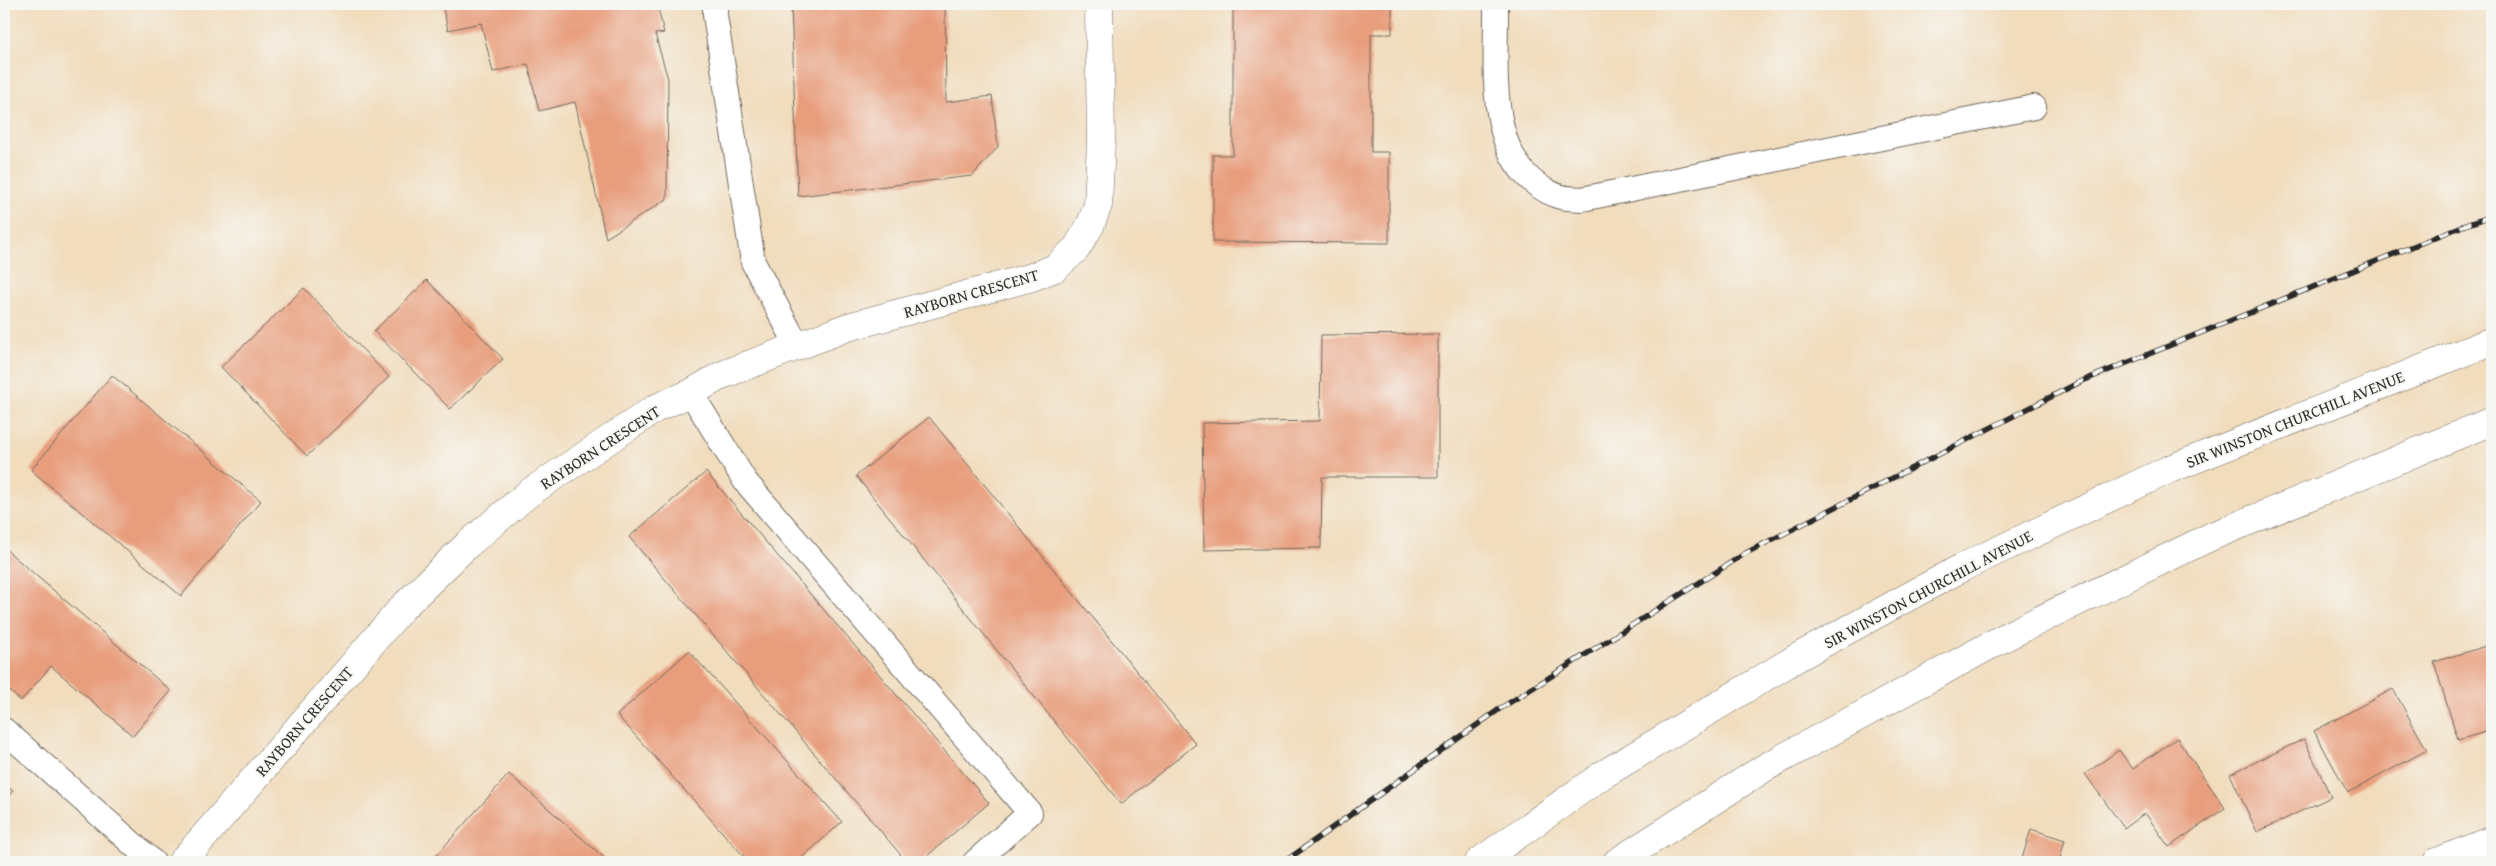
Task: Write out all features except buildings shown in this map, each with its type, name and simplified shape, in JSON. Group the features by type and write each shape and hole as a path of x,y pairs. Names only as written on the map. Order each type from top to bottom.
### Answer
{"main road":[{"name":"RAYBORN CRESCENT","path":"182,862 402,608 466,546 529,493 656,408 691,393 722,375 848,326 1032,277 1055,268 1076,249 1090,226 1098,195 1101,141 1099,4"},
{"name":"SIR WINSTON CHURCHILL AVENUE","path":"1492,858 1601,776 1800,656 1963,567 2170,469 2492,341"},
{"path":"1617,862 1766,767 2009,635 2210,537 2492,421"},
{"path":"2437,862 2492,840"}],"lane":[{"path":"715,4 715,16 753,262 797,345"},
{"path":"1496,4 1498,108 1504,138 1527,179 1556,196 1582,199 2034,108"},
{"path":"691,393 745,481 1030,814 975,862"},
{"path":"4,730 153,862"}],"railway":[{"path":"1284,862 1501,708 1746,553 2080,382 2465,225 2492,216"}]}
